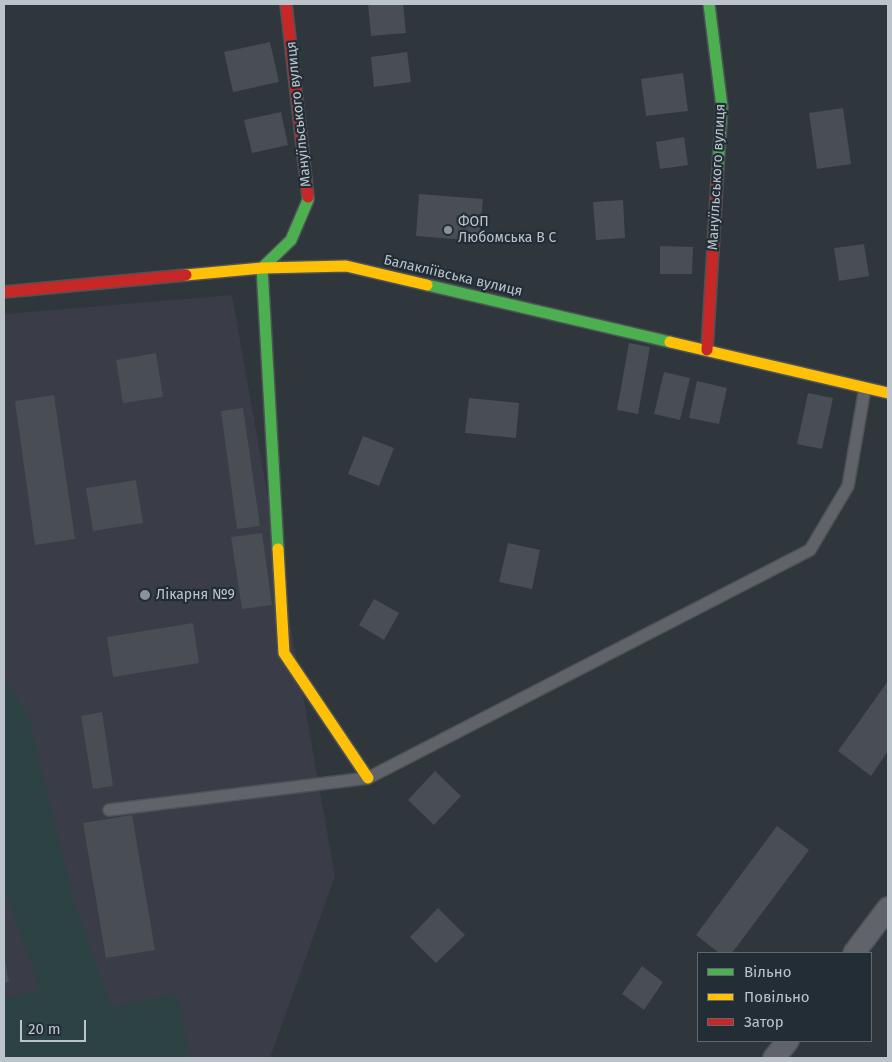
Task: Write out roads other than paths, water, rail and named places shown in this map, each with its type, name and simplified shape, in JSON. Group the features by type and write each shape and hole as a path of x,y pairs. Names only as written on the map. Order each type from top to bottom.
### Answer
{"street":[{"name":"Мануїльського вулиця","path":"262,268 291,240 308,200 286,4"},
{"name":"Мануїльського вулиця","path":"707,350 722,107 709,4"},
{"name":"Балакліївська вулиця","path":"5,289 262,268 346,266 888,393"},
{"path":"262,268 284,653 368,778"},
{"path":"855,952 888,908"},
{"path":"774,1058 787,1042"}],"lane":[{"path":"109,810 368,778 810,550 848,486 865,388"}],"place":[{"name":"ФОП Любомська В С","path":"448,230"},
{"name":"Лікарня №9","path":"145,595"}]}
